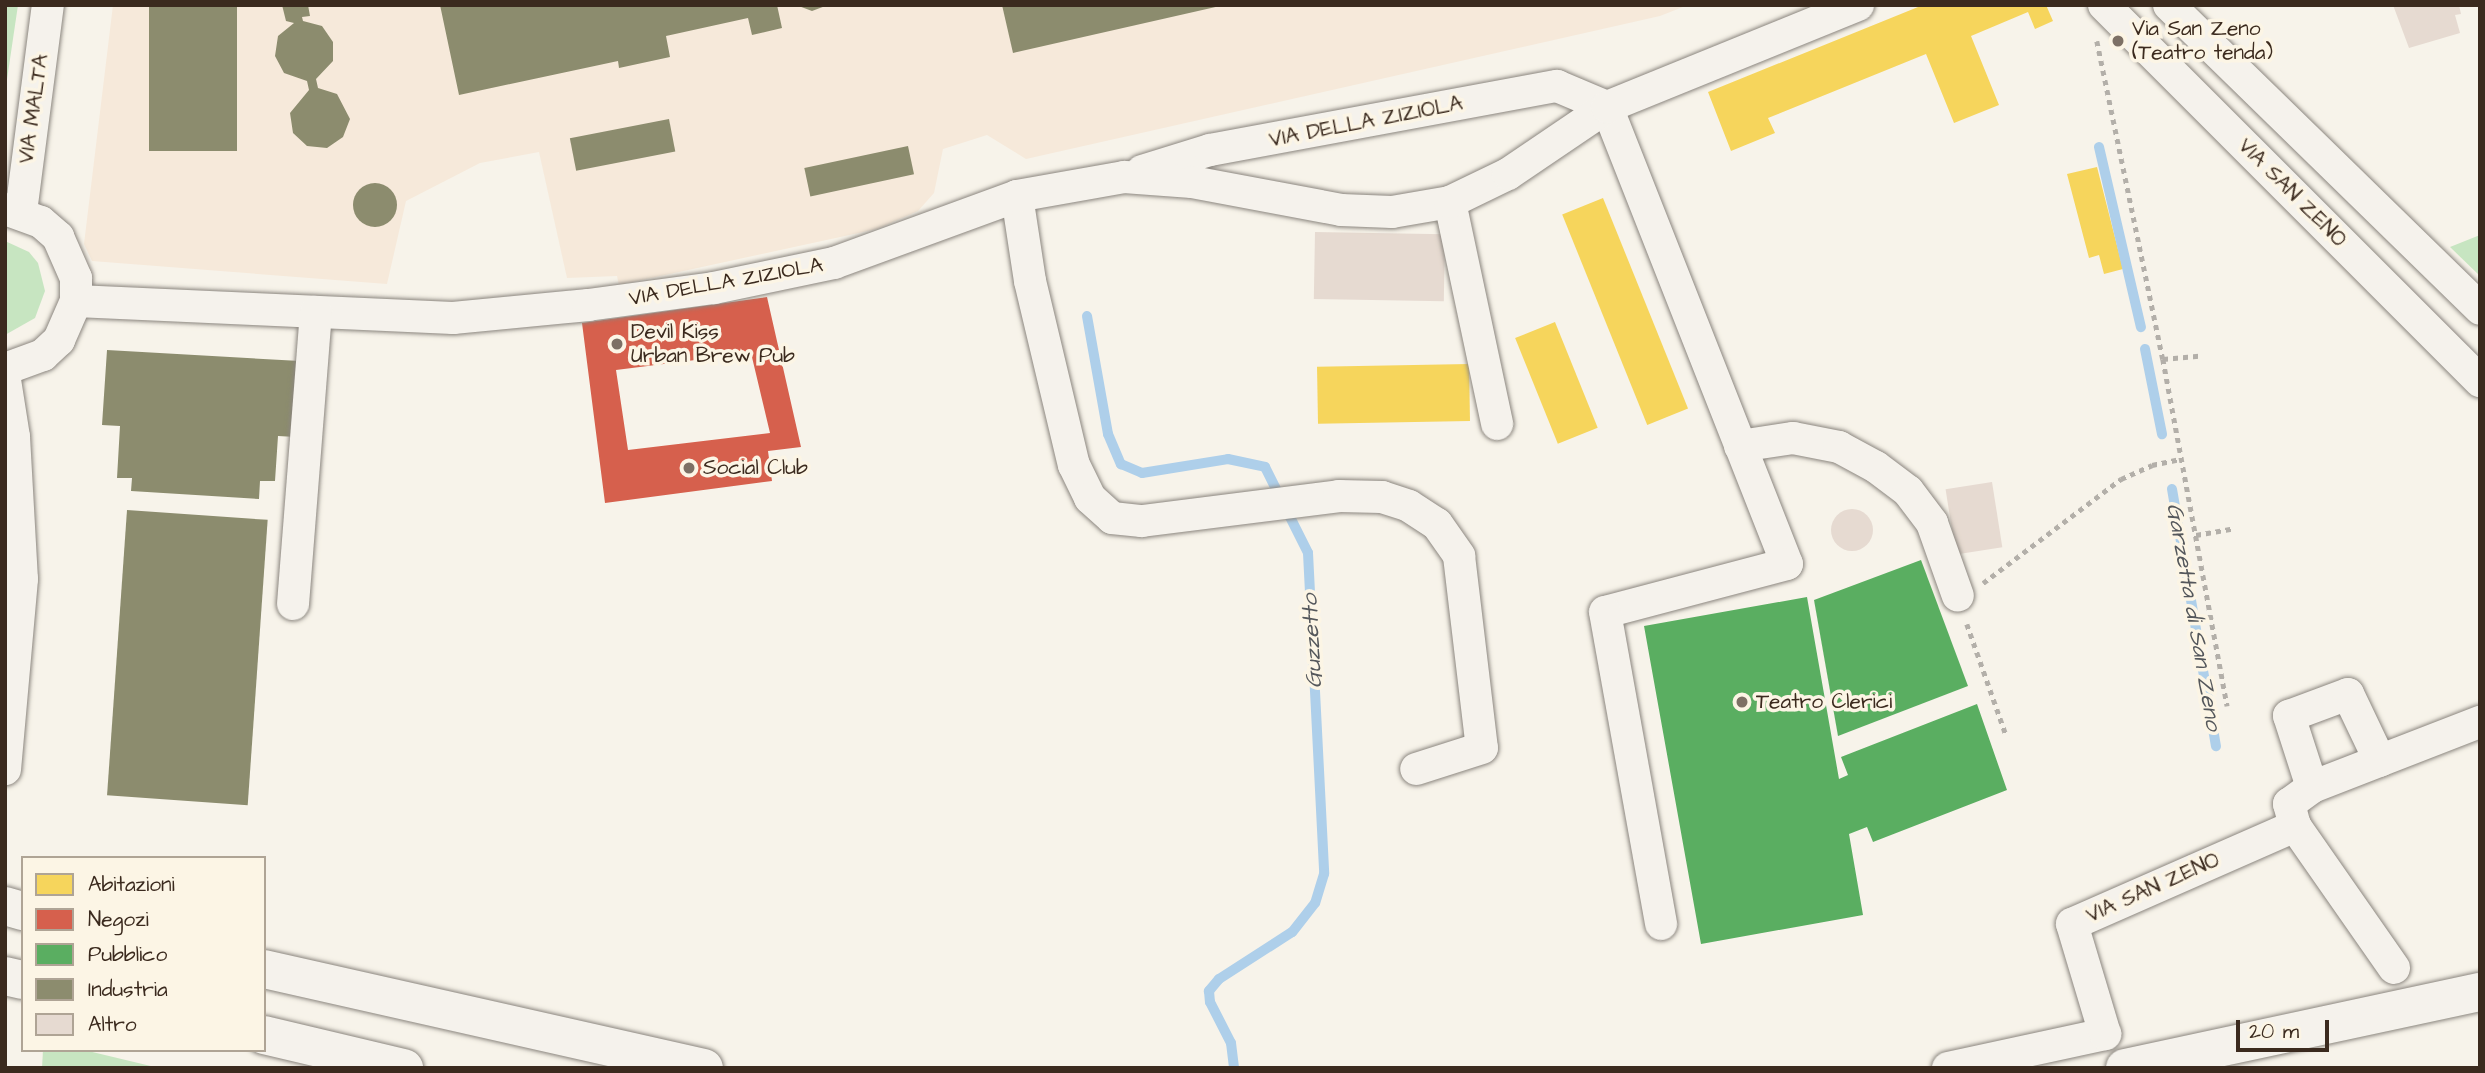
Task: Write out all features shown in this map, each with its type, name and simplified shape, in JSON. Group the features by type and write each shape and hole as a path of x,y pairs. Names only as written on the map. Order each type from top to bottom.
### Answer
{"highway":[{"path":"266,968 704,1068"},
{"path":"2124,1068 2480,992"},
{"path":"266,1035 404,1068"}],"street":[{"name":"VIA MALTA","path":"48,5 13,210 50,230 70,257 76,301"},
{"name":"VIA DELLA ZIZIOLA","path":"1124,177 1192,182 1341,209 1392,212 1450,202 1508,174 1607,107 1858,5"},
{"path":"2169,5 2480,309"},
{"path":"2184,5 2200,35"},
{"name":"VIA SAN ZENO","path":"2100,17 2480,382"},
{"name":"VIA DELLA ZIZIOLA","path":"76,301 453,318 714,288 834,263 1017,196 1124,177 1210,150 1557,86 1607,107"},
{"path":"1607,107 1787,564 1605,612 1661,924"},
{"path":"1017,196 1030,281 1074,465 1090,498 1112,518 1142,521 1339,496 1382,497 1409,506 1437,524 1458,556 1482,748 1416,769"},
{"path":"1450,202 1497,424"},
{"path":"5,369 43,355 59,340 76,301"},
{"path":"293,604 316,312"},
{"path":"5,380 15,449 22,579 5,769"},
{"path":"1740,446 1793,438 1839,447 1876,467 1908,491 1933,523 1958,596"},
{"path":"2312,787 2289,716 2348,694 2379,761"},
{"path":"2394,968 2295,826 2289,804 2312,787 2480,722"},
{"name":"VIA SAN ZENO","path":"1948,1068 2105,1034 2071,924 2295,826"}],"path":[{"path":"2100,17 2227,706"},
{"path":"2163,359 2199,356"},
{"path":"2006,735 1958,596 1992,579 2121,479 2152,464 2181,458"},
{"path":"2196,535 2231,529"}],"shaded area":[{"path":"113,5 1688,5 1660,16 1026,159 987,135 943,149 934,193 918,211 877,229 619,285 617,276 567,278 539,152 480,163 406,201 387,284 92,261 84,244"}],"green space":[{"path":"5,5 18,5 5,93"},
{"path":"2480,235 2480,276 2450,247"},
{"path":"5,241 29,252 38,263 45,291 35,318 5,335"},
{"path":"43,1052 92,1052 159,1068 42,1068"}],"building: Abitazioni":[{"path":"1923,5 2046,5 2053,21 2035,29 2028,12 1971,36 1999,105 1954,123 1926,54 1768,118 1775,133 1731,151 1708,92"},
{"path":"2097,167 2123,269 2104,274 2099,255 2089,258 2067,174"},
{"path":"1603,198 1688,408 1647,425 1562,214"},
{"path":"1555,322 1598,428 1558,444 1515,338"},
{"path":"1469,364 1470,421 1318,424 1317,367"}],"building: Negozi":[{"path":"767,297 801,447 768,451 772,481 605,503 582,323","holes":["751,353 770,433 628,450 616,370"]}],"building: Pubblico":[{"path":"1921,560 1968,686 1838,736 1814,600"},
{"name":"Teatro Clerici","path":"1807,597 1839,779 1848,775 1841,757 1977,704 2007,790 1873,842 1867,827 1849,834 1863,915 1701,944 1644,626"}],"building: Industria":[{"path":"149,5 237,5 237,151 149,151"},
{"path":"282,5 308,5 310,16 302,17 303,21 322,26 333,42 333,61 316,79 318,88 337,94 350,119 343,137 327,148 307,146 293,133 290,113 309,90 307,81 284,73 275,56 278,36 294,23 286,21"},
{"path":"440,5 777,5 782,28 752,35 748,18 666,36 670,57 619,68 618,61 459,95"},
{"path":"796,5 828,5 812,11"},
{"path":"1002,5 1220,5 1220,6 1013,53"},
{"path":"669,119 675,151 576,171 570,138"},
{"path":"908,146 914,174 810,196 804,168"},
{"path":"375,183 390,190 397,205 390,220 375,227 360,220 353,205 360,190"},
{"path":"107,350 300,361 296,437 278,436 275,481 260,481 259,499 131,491 132,478 117,478 120,426 102,425"},
{"path":"127,510 268,520 248,805 107,795"}],"building: Altro":[{"path":"2393,5 2459,5 2461,14 2455,15 2460,33 2409,48"},
{"path":"1315,232 1445,234 1444,301 1314,299"},
{"path":"1992,482 2002,547 1956,555 1946,489"},
{"path":"1852,509 1867,515 1873,530 1867,545 1852,551 1837,545 1831,530 1837,515"}],"waterway":[{"name":"Garzetta di San Zeno","path":"2099,147 2141,327"},
{"name":"Guzzetto","path":"1087,316 1108,434 1121,464 1142,473 1228,459 1265,467 1308,553 1324,874 1315,903 1292,932 1219,979 1209,991 1210,1002 1231,1043 1234,1068"},
{"name":"Garzetta di San Zeno","path":"2145,349 2162,434"},
{"name":"Garzetta di San Zeno","path":"2172,489 2216,746"}],"place":[{"name":"Via San Zeno (Teatro tenda)","path":"2118,41"},
{"name":"Devil Kiss Urban Brew Pub","path":"617,344"},
{"name":"Social Club","path":"689,468"},
{"name":"Teatro Clerici","path":"1742,702"}]}
